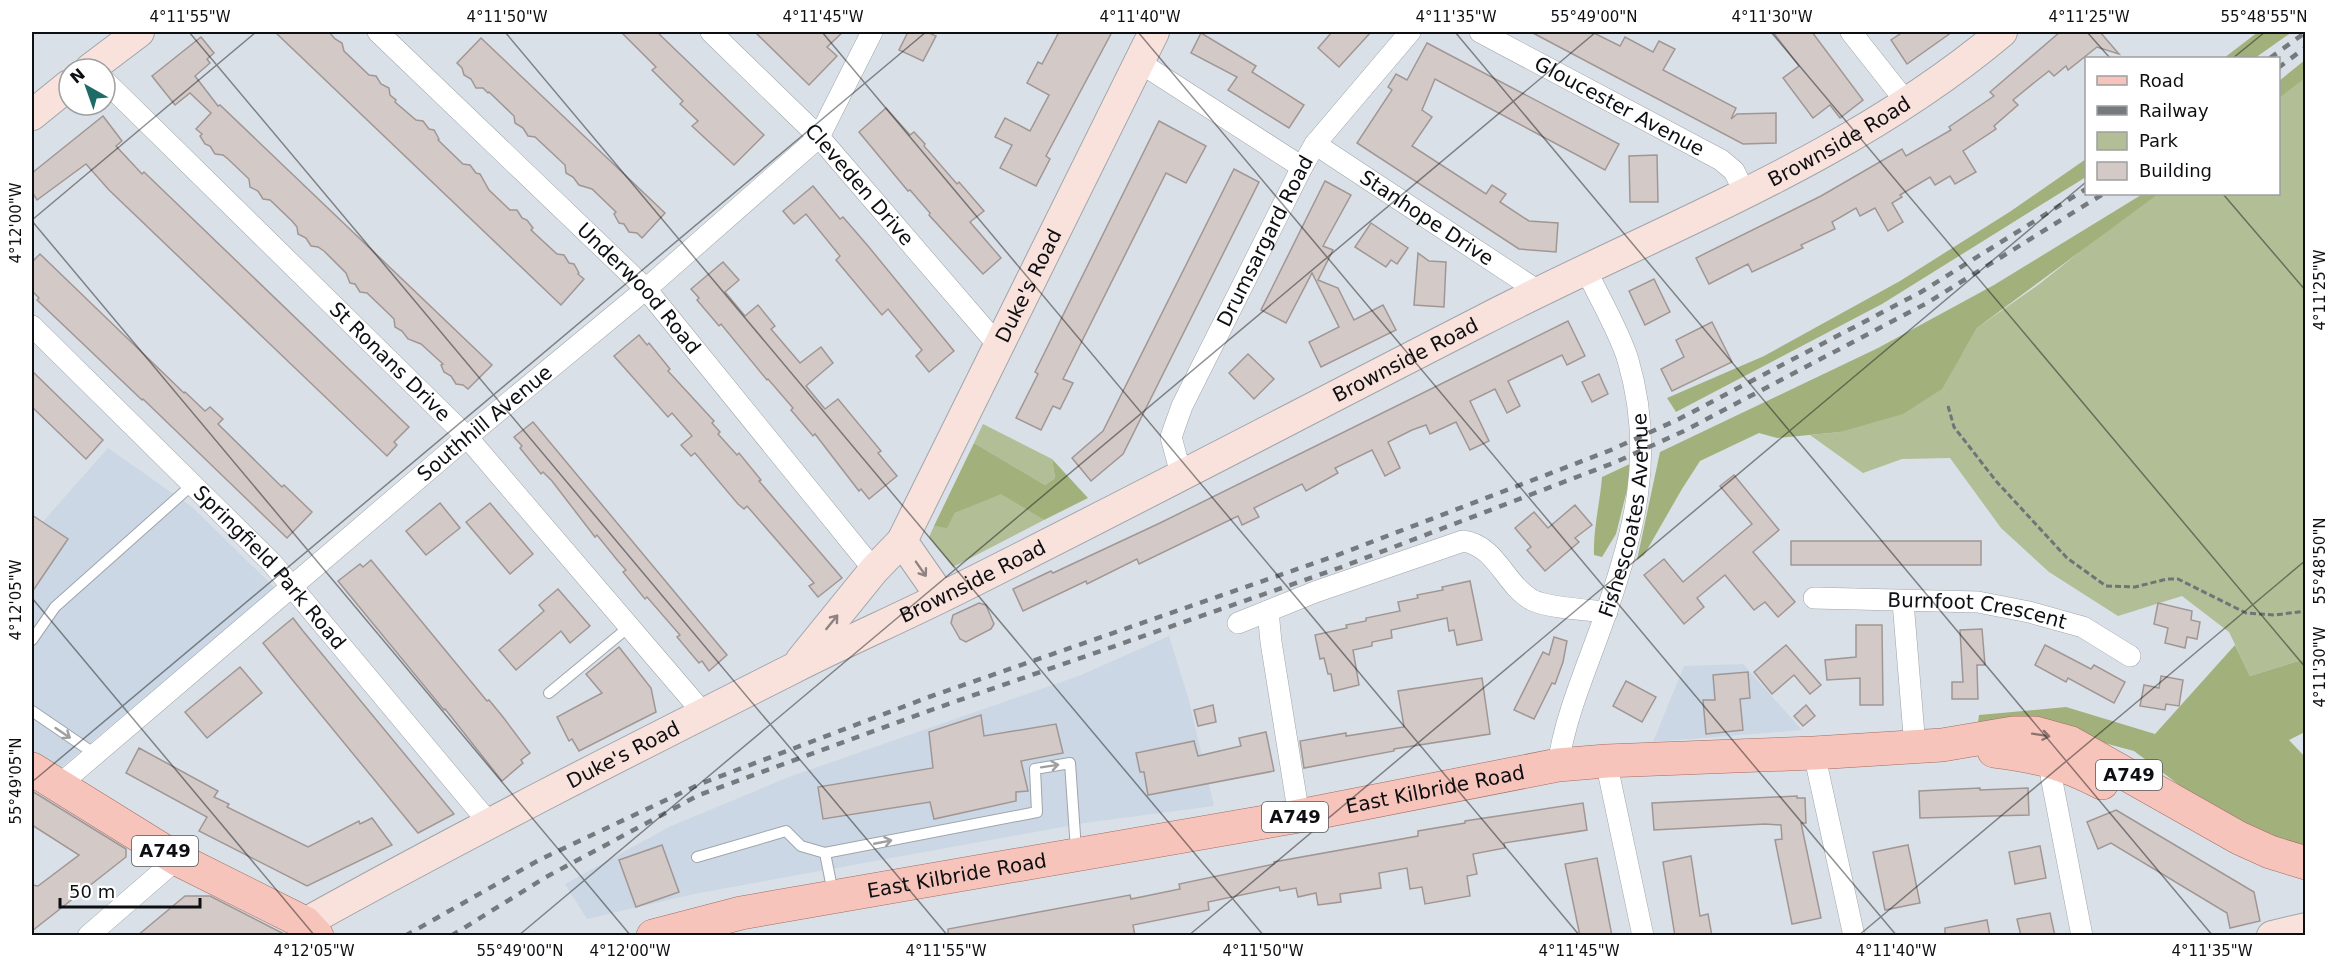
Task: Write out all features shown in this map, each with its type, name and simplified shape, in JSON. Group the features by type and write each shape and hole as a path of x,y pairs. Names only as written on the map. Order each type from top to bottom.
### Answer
{"main road":[{"path":"110,57 139,32"},
{"name":"Duke's Road","path":"311,929 490,824 795,668 874,570 902,541 1154,32"},
{"name":"Brownside Road","path":"795,668 941,597 1538,291 1745,193 1861,131 1907,103 2002,32"},
{"path":"32,115 57,97"},
{"path":"902,541 941,597"},
{"name":"East Kilbride Road","path":"653,936 741,913 1299,816 1558,765 1929,746 2013,733 2035,733 2084,748 2156,792 2239,838 2270,852 2306,863"},
{"name":"East Kilbride Road","path":"1929,746 2020,754 2047,759 2070,767 2240,859 2306,886"},
{"name":"A749","path":"44,778 177,859 311,929"}],"street":[{"name":"Underwood Road","path":"378,32 646,289 874,570"},
{"name":"Cleveden Drive","path":"711,32 819,137 998,345"},
{"name":"Southhill Avenue","path":"44,778 95,754 467,436 646,289 819,137 872,32"},
{"name":"Drumsargard Road","path":"1181,474 1171,436 1182,406 1302,166 1315,144 1410,32"},
{"name":"Gloucester Avenue","path":"1480,32 1721,160 1734,171 1745,193"},
{"path":"1851,32 1907,103"},
{"path":"1139,62 1302,166"},
{"name":"St Ronans Drive","path":"117,100 467,436 704,714"},
{"name":"Stanhope Drive","path":"1315,144 1538,291"},
{"name":"Fishescoates Avenue","path":"1558,765 1562,735 1607,612 1635,516 1642,462 1637,397 1628,358 1586,270"},
{"name":"Springfield Park Road","path":"32,326 272,563 490,824"},
{"path":"1238,623 1315,592 1462,541 1475,543 1484,548 1520,590 1534,601 1607,612"},
{"name":"Burnfoot Crescent","path":"1814,598 1903,602 1978,602 2029,612 2083,627 2130,656"},
{"path":"1903,602 1929,746"},
{"path":"1268,611 1299,816"},
{"path":"1814,753 1854,936"},
{"path":"1606,761 1643,936"},
{"path":"2051,776 2082,936"},
{"path":"88,936 177,859"}],"lane":[{"path":"32,640 55,607 192,485"},
{"path":"549,693 630,626"},
{"path":"32,711 95,754"},
{"path":"697,857 786,831 801,846 825,854 1037,812 1035,769 1070,763 1076,855"},
{"path":"825,854 833,897"}],"path":[{"path":"1948,406 1954,427 1995,481 2067,558 2106,586 2135,587 2167,579 2178,579 2246,613 2275,615 2306,611"}],"shaded area":[{"path":"108,448 192,507 275,588 58,770 32,752 32,534"},
{"path":"1169,636 1188,697 1214,806 1084,823 694,894 587,919 565,884 669,827 789,777 1081,675"},
{"path":"1743,664 1802,730 1653,742 1684,666"}],"green space":[{"path":"2258,32 2292,32 2256,57 2225,57"},
{"path":"2305,60 2305,78 2280,97 2280,80"},
{"path":"2305,75 2305,659 2250,676 2229,632 2182,596 2118,616 2049,572 2001,528 1950,458 1902,459 1863,473 1810,435 1840,432 1962,354 1977,328 2038,285 2152,195 2280,195 2280,95"},
{"path":"2085,160 2085,178 1882,304 1676,412 1667,398 1764,356 1900,281 2011,211"},
{"path":"2141,195 2157,195 1977,328 1942,389 1903,414 1840,432 1777,438 1759,433 1700,461 1644,555 1637,560 1660,452 1878,348 1994,285"},
{"path":"983,424 1052,459 1055,478 1045,485 974,443"},
{"path":"974,443 1045,485 1055,478 1052,459 1088,498 1044,520 1001,494 955,513 947,528 934,526"},
{"path":"1634,462 1616,534 1602,557 1594,555 1602,477"},
{"path":"1001,493 1044,520 953,567 929,537 934,526 947,527 955,513"},
{"path":"2235,645 2250,676 2305,659 2305,732 2289,740 2305,757 2305,849 2227,821 2134,751 2093,740 1978,723 1979,715 2066,707 2155,734"}],"building":[{"path":"275,32 329,32 342,43 344,51 369,75 376,76 381,84 389,88 390,95 396,100 395,102 416,120 423,121 429,129 434,130 438,140 463,164 470,165 476,173 480,174 489,190 510,210 517,210 533,228 531,230 557,254 564,255 569,263 574,264 578,274 584,279 561,305"},
{"path":"621,32 657,32 764,135 734,165 692,126 698,121 680,104 683,101 652,70 656,67"},
{"path":"755,32 843,32 827,47 837,56 809,85"},
{"path":"908,32 927,32 936,36 923,61 899,50"},
{"path":"1059,32 1112,32 1046,156 1050,159 1036,186 1000,168 1012,145 995,137 1005,118 1030,131 1049,95 1027,83 1038,62 1042,64"},
{"path":"1332,32 1371,32 1339,67 1318,48"},
{"path":"1531,32 1592,32 1620,46 1625,37 1653,52 1659,41 1675,49 1663,70 1736,108 1731,119 1737,114 1776,113 1776,143 1743,144"},
{"path":"1773,32 1812,32 1863,100 1840,118 1830,105 1813,118 1783,78 1799,66"},
{"path":"1903,32 1952,32 1907,64 1891,40"},
{"path":"2060,32 2100,32 2119,54 2097,47 2068,70 2066,66 2054,76 2049,71 2013,100 2018,105 1994,126 1996,129 1963,151 1976,172 1955,184 1950,176 1935,185 1930,177 1900,195 1902,197 1892,203 1903,222 1888,231 1875,208 1860,216 1856,208 1832,222 1835,229 1801,245 1803,248 1752,272 1748,264 1709,284 1696,258 1821,196 1902,149 1906,156 1951,130 1949,127 1994,96 1990,92"},
{"path":"1201,33 1256,66 1252,72 1304,105 1289,128 1228,90 1237,77 1191,53"},
{"path":"201,37 214,53 207,59 210,63 195,76 218,106 220,105 492,365 468,389 456,384 451,376 444,372 441,365 443,364 421,344 408,339 402,331 395,327 394,319 367,293 360,292 355,284 350,283 346,273 324,251 311,246 306,238 298,234 297,227 292,221 270,200 263,199 258,191 250,187 249,179 228,159 223,155 215,154 210,146 205,144 200,136 202,134 196,129 211,113 190,93 175,105 152,76"},
{"path":"481,38 665,213 642,238 637,233 629,232 624,224 619,223 614,214 616,212 592,189 579,185 573,177 566,173 565,165 535,137 528,136 523,128 515,123 514,116 489,92 483,88 476,88 471,79 464,75 457,63"},
{"path":"1427,43 1619,144 1605,170 1435,79 1422,110 1432,117 1412,146 1486,194 1492,185 1506,194 1500,202 1529,221 1558,223 1556,252 1519,249 1357,143 1392,90 1388,87 1396,74 1407,80"},
{"path":"886,108 910,135 914,132 957,184 959,182 984,211 970,222 1001,258 983,274 929,215 930,213 910,190 908,191 859,132"},
{"path":"104,117 122,141 116,146 142,174 144,172 409,427 394,442 397,445 387,456 109,190 86,164 37,200 32,192 32,173"},
{"path":"1159,121 1206,146 1186,183 1166,173 1063,379 1073,383 1060,409 1053,406 1041,430 1016,418 1038,374 1035,372"},
{"path":"1657,155 1658,202 1630,202 1629,156"},
{"path":"1234,169 1259,182 1123,454 1091,481 1072,458 1103,431"},
{"path":"1325,181 1351,195 1323,246 1333,250 1318,280 1338,288 1354,320 1383,305 1396,330 1321,367 1309,342 1339,327 1312,273 1286,323 1261,310"},
{"path":"813,186 840,219 843,217 868,246 954,351 929,372 916,356 922,350 888,309 882,315 836,260 840,256 806,214 794,224 783,211"},
{"path":"1371,223 1408,248 1397,264 1391,260 1386,267 1355,247"},
{"path":"1418,253 1429,261 1446,262 1444,307 1414,305"},
{"path":"40,254 184,393 205,411 210,407 223,419 218,424 282,487 284,485 312,512 287,538 37,300 39,298 32,291 32,262"},
{"path":"723,262 739,280 725,292 745,316 758,305 775,326 771,329 800,363 821,347 833,363 806,386 825,409 838,399 881,451 878,453 897,476 869,499 861,489 859,491 815,434 813,436 791,410 793,408 721,324 719,326 697,300 699,298 691,289"},
{"path":"1654,279 1670,312 1645,325 1629,291"},
{"path":"1568,321 1585,356 1567,365 1562,355 1508,381 1520,406 1507,413 1495,389 1470,401 1489,441 1470,450 1456,422 1430,434 1426,425 1412,430 1388,442 1400,468 1385,476 1372,450 1335,468 1338,473 1306,491 1302,484 1254,508 1259,517 1242,525 1238,516 1139,564 1137,559 1087,584 1086,581 1023,611 1013,589 1160,523"},
{"path":"1712,322 1732,362 1672,391 1661,369 1684,357 1676,340"},
{"path":"639,335 647,345 649,343 670,369 668,371 714,421 712,423 720,432 718,434 737,455 739,453 761,480 759,481 842,578 818,597 809,586 814,583 747,506 744,509 738,504 695,453 691,456 681,445 692,436 672,413 668,417 614,356"},
{"path":"1248,354 1274,379 1254,399 1229,373"},
{"path":"32,371 103,440 86,459 32,407"},
{"path":"1599,374 1608,394 1592,402 1582,382"},
{"path":"533,422 727,655 709,671 677,637 680,635 647,597 645,599 623,572 626,570 597,535 595,537 552,481 543,472 541,474 520,448 522,446 514,437"},
{"path":"1734,475 1779,530 1753,552 1795,602 1778,617 1765,602 1754,610 1725,575 1697,598 1704,607 1684,624 1644,575 1664,559 1683,582 1752,524 1720,486"},
{"path":"440,503 460,528 426,555 406,531"},
{"path":"490,503 533,554 510,574 466,522"},
{"path":"1575,505 1592,525 1575,538 1579,542 1545,571 1527,550 1531,547 1515,528 1534,512 1548,528"},
{"path":"32,515 68,539 32,592"},
{"path":"1791,541 1981,541 1981,565 1791,565"},
{"path":"371,560 487,701 489,700 530,753 521,760 523,763 502,781 338,581 360,564 363,567"},
{"path":"1470,581 1482,640 1457,645 1454,630 1449,631 1447,618 1391,630 1392,638 1372,642 1372,646 1353,650 1359,685 1334,691 1331,674 1328,674 1324,658 1320,659 1315,635 1347,628 1346,625 1366,621 1366,618 1400,611 1398,602 1418,598 1417,595 1443,590 1442,587"},
{"path":"558,589 590,626 570,643 561,631 516,670 499,650 544,611 539,605"},
{"path":"979,603 986,605 994,624 991,629 966,642 960,639 951,623 953,615"},
{"path":"2158,603 2192,611 2191,620 2200,622 2197,639 2187,637 2185,648 2165,643 2168,628 2154,624"},
{"path":"293,618 454,814 418,833 263,643"},
{"path":"1856,625 1882,625 1883,705 1860,705 1860,678 1827,680 1825,660 1856,657"},
{"path":"1982,629 1985,665 1977,665 1978,699 1952,699 1952,682 1963,682 1960,630"},
{"path":"1554,637 1567,641 1563,662 1555,684 1552,683 1534,719 1514,710 1543,652 1549,655"},
{"path":"1786,645 1821,685 1810,694 1794,675 1772,694 1754,672"},
{"path":"2045,645 2091,669 2094,665 2125,682 2114,703 2068,678 2066,682 2035,665"},
{"path":"619,647 651,688 656,712 579,751 572,739 569,741 557,717 602,693 586,674"},
{"path":"240,667 262,693 207,738 185,712"},
{"path":"1748,672 1750,698 1740,699 1743,730 1706,734 1703,700 1715,700 1713,675"},
{"path":"2161,676 2183,680 2179,706 2166,704 2165,710 2140,706 2144,685 2159,688"},
{"path":"1482,678 1490,734 1394,749 1394,751 1304,768 1300,741 1404,727 1398,691"},
{"path":"1626,681 1656,697 1642,722 1613,706"},
{"path":"1213,705 1216,722 1198,726 1194,710"},
{"path":"1806,705 1815,716 1803,726 1794,716"},
{"path":"981,715 984,736 1056,724 1063,753 1021,761 1028,791 1016,792 1016,801 934,819 930,802 823,819 818,787 933,768 929,732"},
{"path":"1266,732 1274,771 1148,795 1144,772 1140,772 1136,753 1194,741 1198,756 1241,746 1239,738"},
{"path":"139,748 218,791 214,797 229,804 227,807 308,847 359,821 360,824 372,818 392,845 307,886 199,831 207,817 126,773"},
{"path":"1980,788 1980,790 2028,788 2029,815 1920,818 1919,791"},
{"path":"32,791 126,849 126,857 32,931 32,885 38,886 79,855 32,825"},
{"path":"1797,796 1797,798 1805,798 1806,823 1801,823 1821,918 1792,924 1775,840 1782,839 1781,825 1654,830 1652,803"},
{"path":"1583,803 1587,830 1504,843 1505,848 1473,854 1477,874 1467,876 1470,896 1425,904 1422,887 1410,889 1407,868 1379,873 1381,888 1340,894 1341,902 1318,905 1316,893 1298,897 1296,888 1280,891 1279,887 1208,902 1209,910 1133,925 1135,936 948,936 948,929 1130,895 1131,899 1180,889 1179,884 1274,864 1274,862 1418,836 1418,831 1465,823 1465,821"},
{"path":"2116,810 2254,892 2260,921 2230,928 2227,913 2111,843 2098,849 2087,822"},
{"path":"662,845 679,892 636,907 619,860"},
{"path":"1908,845 1920,903 1885,910 1873,852"},
{"path":"2040,846 2046,878 2015,884 2009,852"},
{"path":"1691,856 1700,916 1708,914 1712,936 1675,936 1663,862"},
{"path":"1597,858 1612,936 1580,936 1565,864"},
{"path":"185,896 210,896 288,936 137,936"},
{"path":"2050,913 2055,936 2021,936 2017,919"},
{"path":"1987,920 1990,936 1945,936 1945,928"}],"railway":[{"path":"2271,57 2306,32"},
{"path":"2280,66 2306,47"},
{"path":"405,936 539,860 700,784 929,697 1335,556 1611,450 1679,419 1921,292 2085,190"},
{"path":"451,936 546,877 699,795 934,709 1339,568 1616,462 1684,431 1927,303 2101,195"}]}
